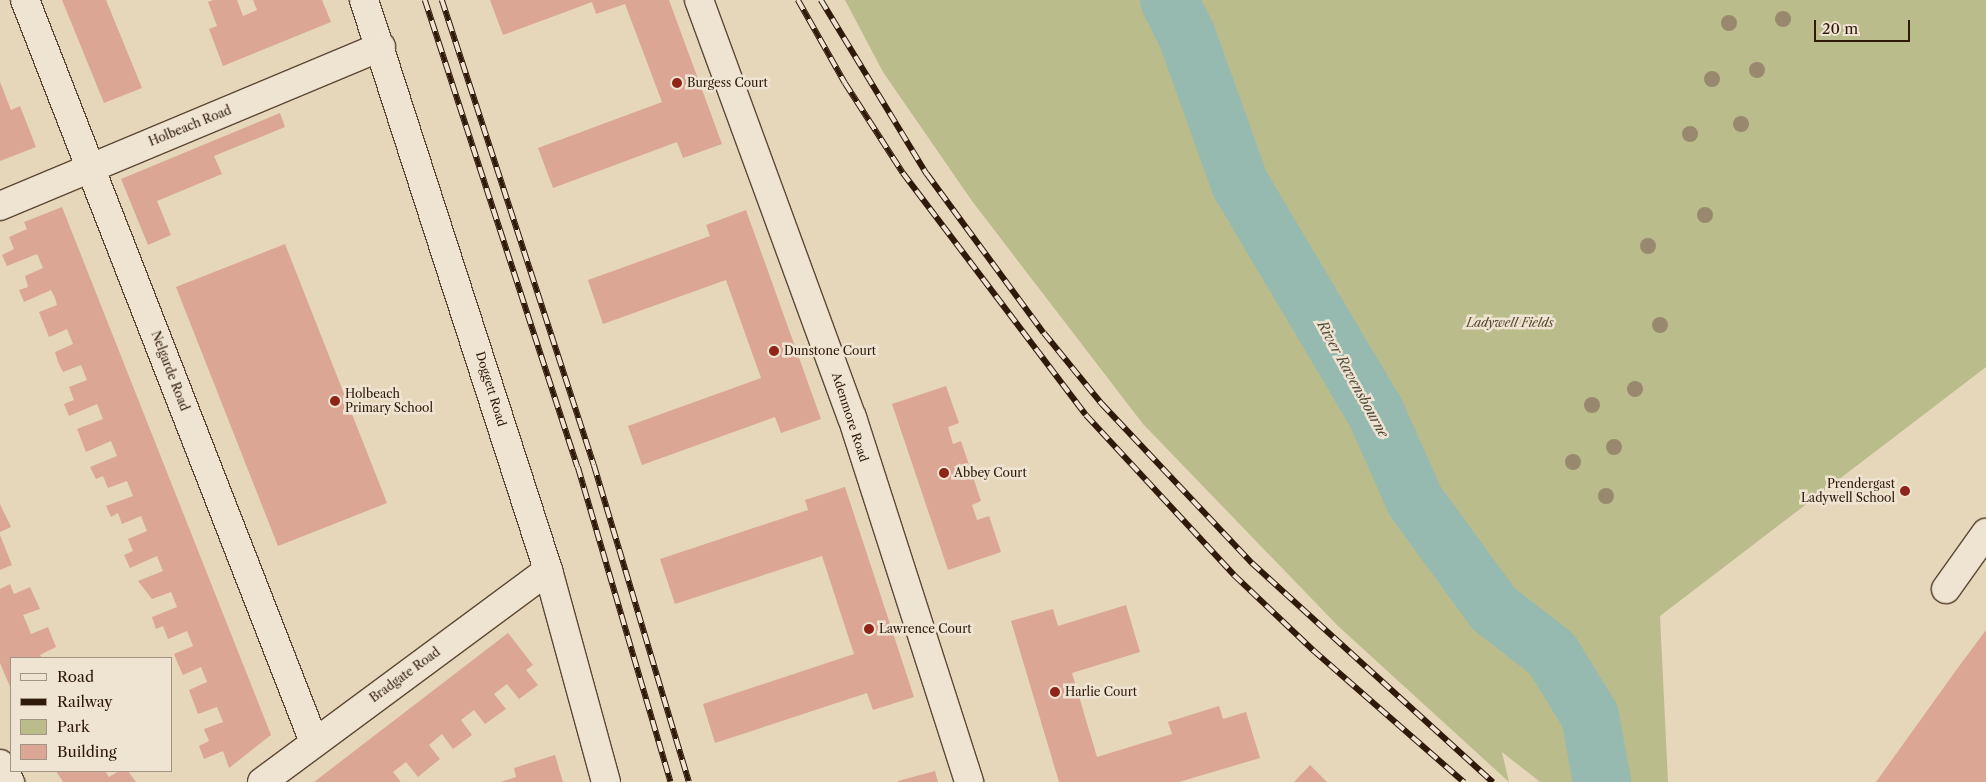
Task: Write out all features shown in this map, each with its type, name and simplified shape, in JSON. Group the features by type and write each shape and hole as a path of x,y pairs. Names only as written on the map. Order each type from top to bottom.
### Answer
{"street":[{"name":"Nelgarde Road","path":"25,0 314,742"},
{"name":"Doggett Road","path":"364,0 381,47 548,570 606,782"},
{"name":"Adenmore Road","path":"700,0 852,417 969,782"},
{"name":"Holbeach Road","path":"0,206 381,47"},
{"path":"1946,589 1986,533"},
{"name":"Bradgate Road","path":"262,782 548,570"},
{"path":"0,764 10,782"}],"green space":[{"name":"Ladywell Fields","path":"845,0 1986,0 1986,367 1660,616 1668,782 1540,782 1502,752 1509,782 1338,626 1143,424 972,201 883,72"}],"building":[{"path":"62,0 106,0 142,88 104,103"},
{"path":"213,0 237,0 243,16 257,10 253,0 322,0 331,22 223,66 209,29 217,26 208,2"},
{"name":"Burgess Court","path":"490,0 669,0 722,144 683,158 677,142 553,188 538,148 662,102 625,4 596,14 592,2 503,35"},
{"path":"0,82 11,110 20,106 36,147 0,161"},
{"path":"280,113 285,127 214,156 222,174 157,201 171,235 148,245 121,179"},
{"path":"62,207 271,735 229,768 223,751 204,759 199,746 209,741 204,729 223,722 217,707 198,714 189,690 207,682 201,667 183,675 174,654 193,646 187,631 168,639 163,626 156,629 152,617 177,607 171,592 152,599 138,581 163,571 157,556 130,568 124,555 133,551 128,539 147,531 141,516 122,524 118,513 111,517 106,506 133,496 127,481 108,488 103,476 96,479 90,467 117,456 111,441 86,452 77,429 103,419 97,404 69,416 64,404 74,400 69,387 87,380 81,365 63,372 58,362 55,352 73,344 67,329 49,337 39,312 57,305 55,298 51,290 24,302 19,290 28,287 25,276 43,268 37,254 7,266 2,255 14,249 9,237 27,229 24,222"},
{"name":"Dunstone Court","path":"746,210 821,419 781,433 775,417 642,465 628,426 761,378 726,280 603,324 588,280 710,236 706,225"},
{"path":"285,244 387,503 278,546 176,287"},
{"name":"Abbey Court","path":"946,386 959,423 948,427 953,444 961,441 981,501 972,505 977,520 989,516 1001,552 948,570 892,404"},
{"name":"Lawrence Court","path":"845,487 914,697 873,710 867,693 715,743 703,704 854,654 822,556 675,604 660,559 808,510 805,500"},
{"path":"0,504 11,527 0,532"},
{"path":"0,535 12,565 0,570"},
{"path":"10,584 14,594 30,587 40,609 23,615 31,634 48,627 56,647 40,655 41,657 10,657 10,687 0,663 0,589"},
{"name":"Harlie Court","path":"1126,605 1140,652 1072,673 1097,757 1172,734 1168,722 1219,706 1223,719 1246,712 1260,758 1179,782 1059,782 1011,621 1053,609 1058,626"},
{"path":"1986,630 1986,782 1876,782 1957,669"},
{"path":"508,633 533,665 526,670 538,685 519,699 507,684 494,694 506,709 485,724 474,710 461,720 472,735 453,749 442,734 429,745 440,759 418,777 406,762 393,772 401,782 314,782"},
{"path":"555,755 563,782 501,782 516,777 514,768"},
{"path":"1310,765 1327,782 1294,782"},
{"path":"935,771 938,782 898,782 898,781"},
{"path":"57,772 106,772 109,777 117,772 129,772 136,782 63,782"}],"waterway":[{"name":"River Ravensbourne","path":"1169,0 1187,36 1240,184 1375,411 1415,501 1494,609 1552,654 1590,716 1602,782"}],"railway":[{"path":"425,0 578,467 671,782"},
{"path":"442,0 594,465 689,782"},
{"path":"798,0 845,83 903,173 1086,415 1234,575 1313,650 1464,782"},
{"path":"821,0 927,174 1044,333 1102,404 1252,563 1493,782"}],"place":[{"name":"Burgess Court","path":"677,83"},
{"name":"Dunstone Court","path":"774,351"},
{"name":"Holbeach Primary School","path":"335,401"},
{"name":"Abbey Court","path":"944,473"},
{"name":"Prendergast Ladywell School","path":"1905,491"},
{"name":"Lawrence Court","path":"869,629"},
{"name":"Harlie Court","path":"1055,692"}]}
